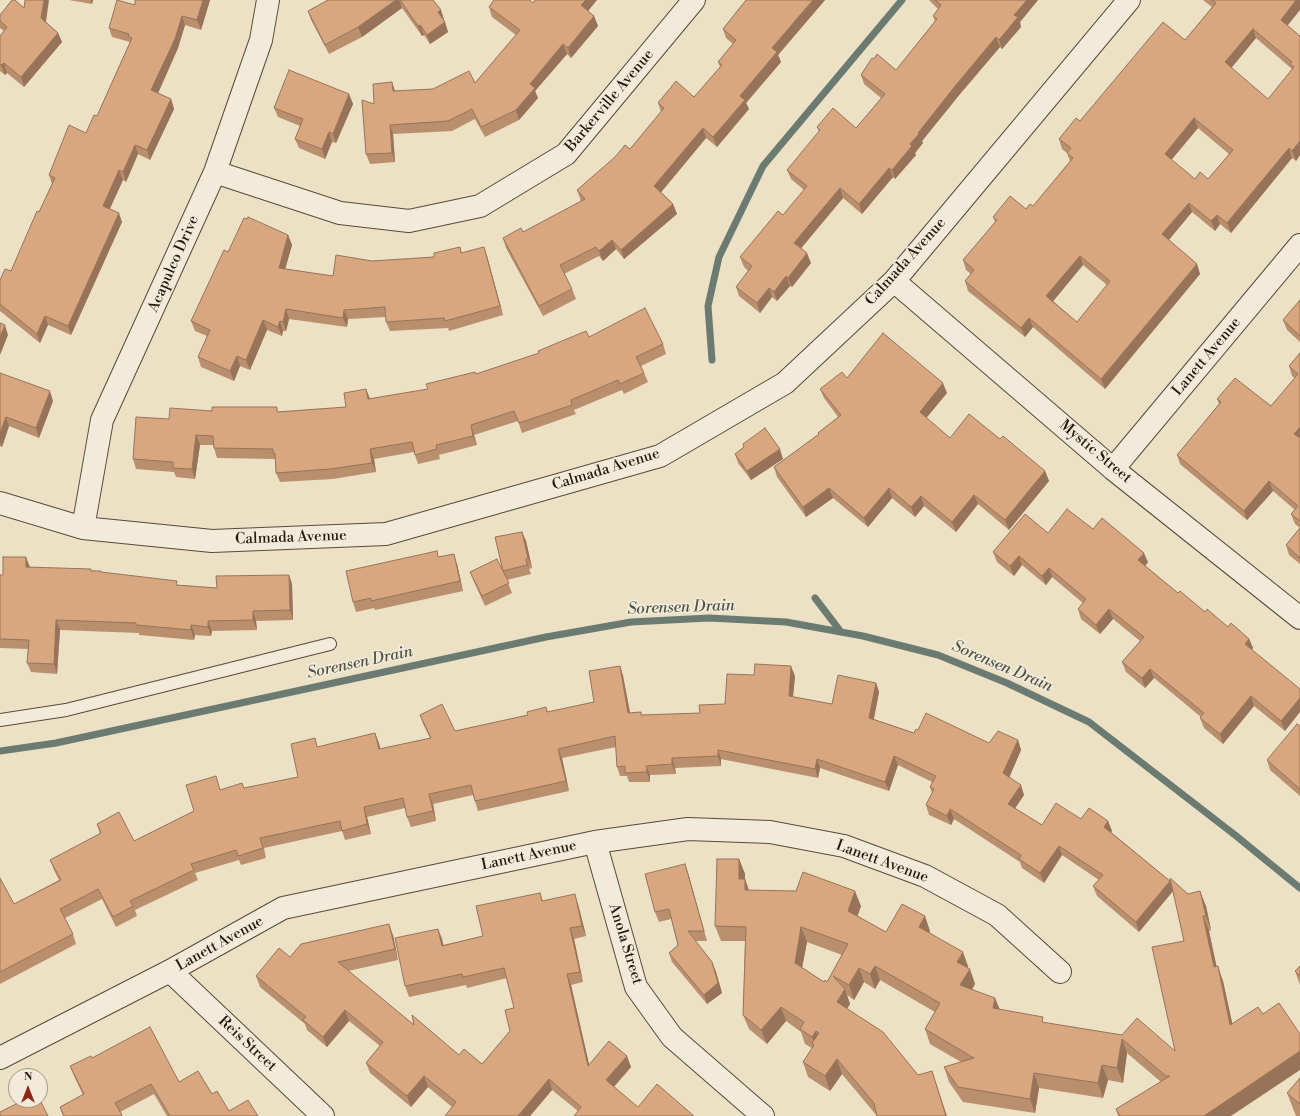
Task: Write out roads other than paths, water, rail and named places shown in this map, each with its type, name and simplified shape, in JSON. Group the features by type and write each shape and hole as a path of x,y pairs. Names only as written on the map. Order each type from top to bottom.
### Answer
{"street":[{"name":"Acapulco Drive","path":"83,528 102,420 216,172 261,40 268,0"},
{"name":"Barkerville Avenue","path":"216,172 340,213 410,221 480,206 566,154 694,0"},
{"name":"Calmada Avenue","path":"0,502 83,528 212,541 386,534 660,456 785,383 894,281 1129,0"},
{"name":"Lanett Avenue","path":"1113,469 1300,245"},
{"name":"Mystic Street","path":"894,281 1113,469 1300,618"},
{"name":"Lanett Avenue","path":"0,1058 170,971 283,908 595,842 688,829 770,832 844,846 925,876 997,915 1060,972"},
{"name":"Anola Street","path":"595,842 636,987 672,1038 763,1116"},
{"name":"Reis Street","path":"170,971 323,1116"}],"lane":[{"path":"0,720 66,710 330,644"}],"waterway":[{"path":"712,360 708,306 719,257 763,166 902,0"},
{"path":"815,598 841,632"},
{"name":"Sorensen Drain","path":"0,751 56,743 546,637 631,622 709,618 786,622 863,636 938,655 1007,683 1089,722 1235,835 1300,888"}]}
